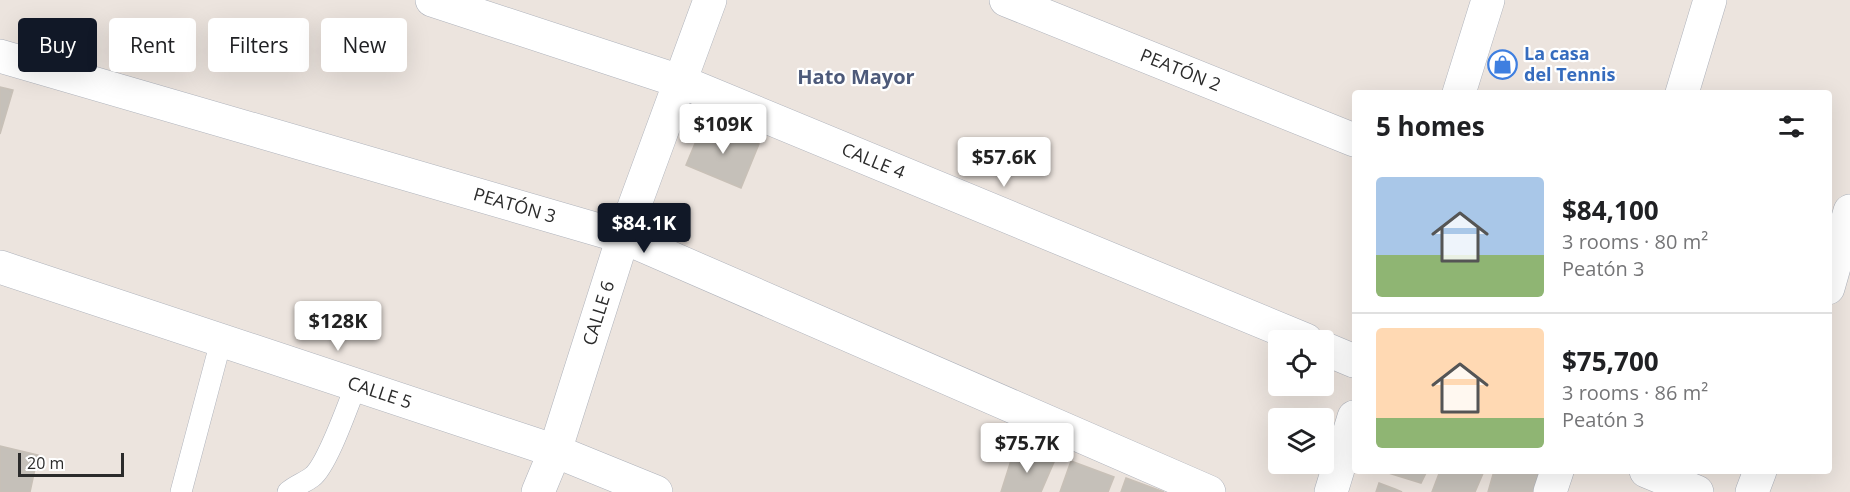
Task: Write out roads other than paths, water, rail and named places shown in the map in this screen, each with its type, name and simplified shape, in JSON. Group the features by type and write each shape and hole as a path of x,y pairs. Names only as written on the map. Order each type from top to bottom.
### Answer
{"street":[{"name":"CALLE 4","path":"432,0 682,82 1282,330"},
{"name":"CALLE 6","path":"538,492 555,451 623,237 682,82 710,0"},
{"name":"PEATÓN 2","path":"1006,0 1352,139"},
{"path":"1460,90 1488,0"},
{"path":"1683,90 1710,0"},
{"name":"PEATÓN 3","path":"0,56 623,237 1209,492"},
{"path":"1832,274 1850,211"},
{"name":"CALLE 5","path":"0,267 555,451 656,492"},
{"path":"1832,296 1850,299"},
{"path":"1334,353 1352,360"},
{"path":"1331,492 1352,424"},
{"path":"1550,492 1556,474"},
{"path":"1653,474 1697,492"},
{"path":"1752,492 1759,474"}],"lane":[{"path":"181,492 221,340"},
{"path":"288,492 299,483 312,477 322,465 356,385"}],"place":[{"name":"La casa del Tennis","path":"1503,64"}],"district":[{"name":"Hato Mayor","path":"856,77"}]}
